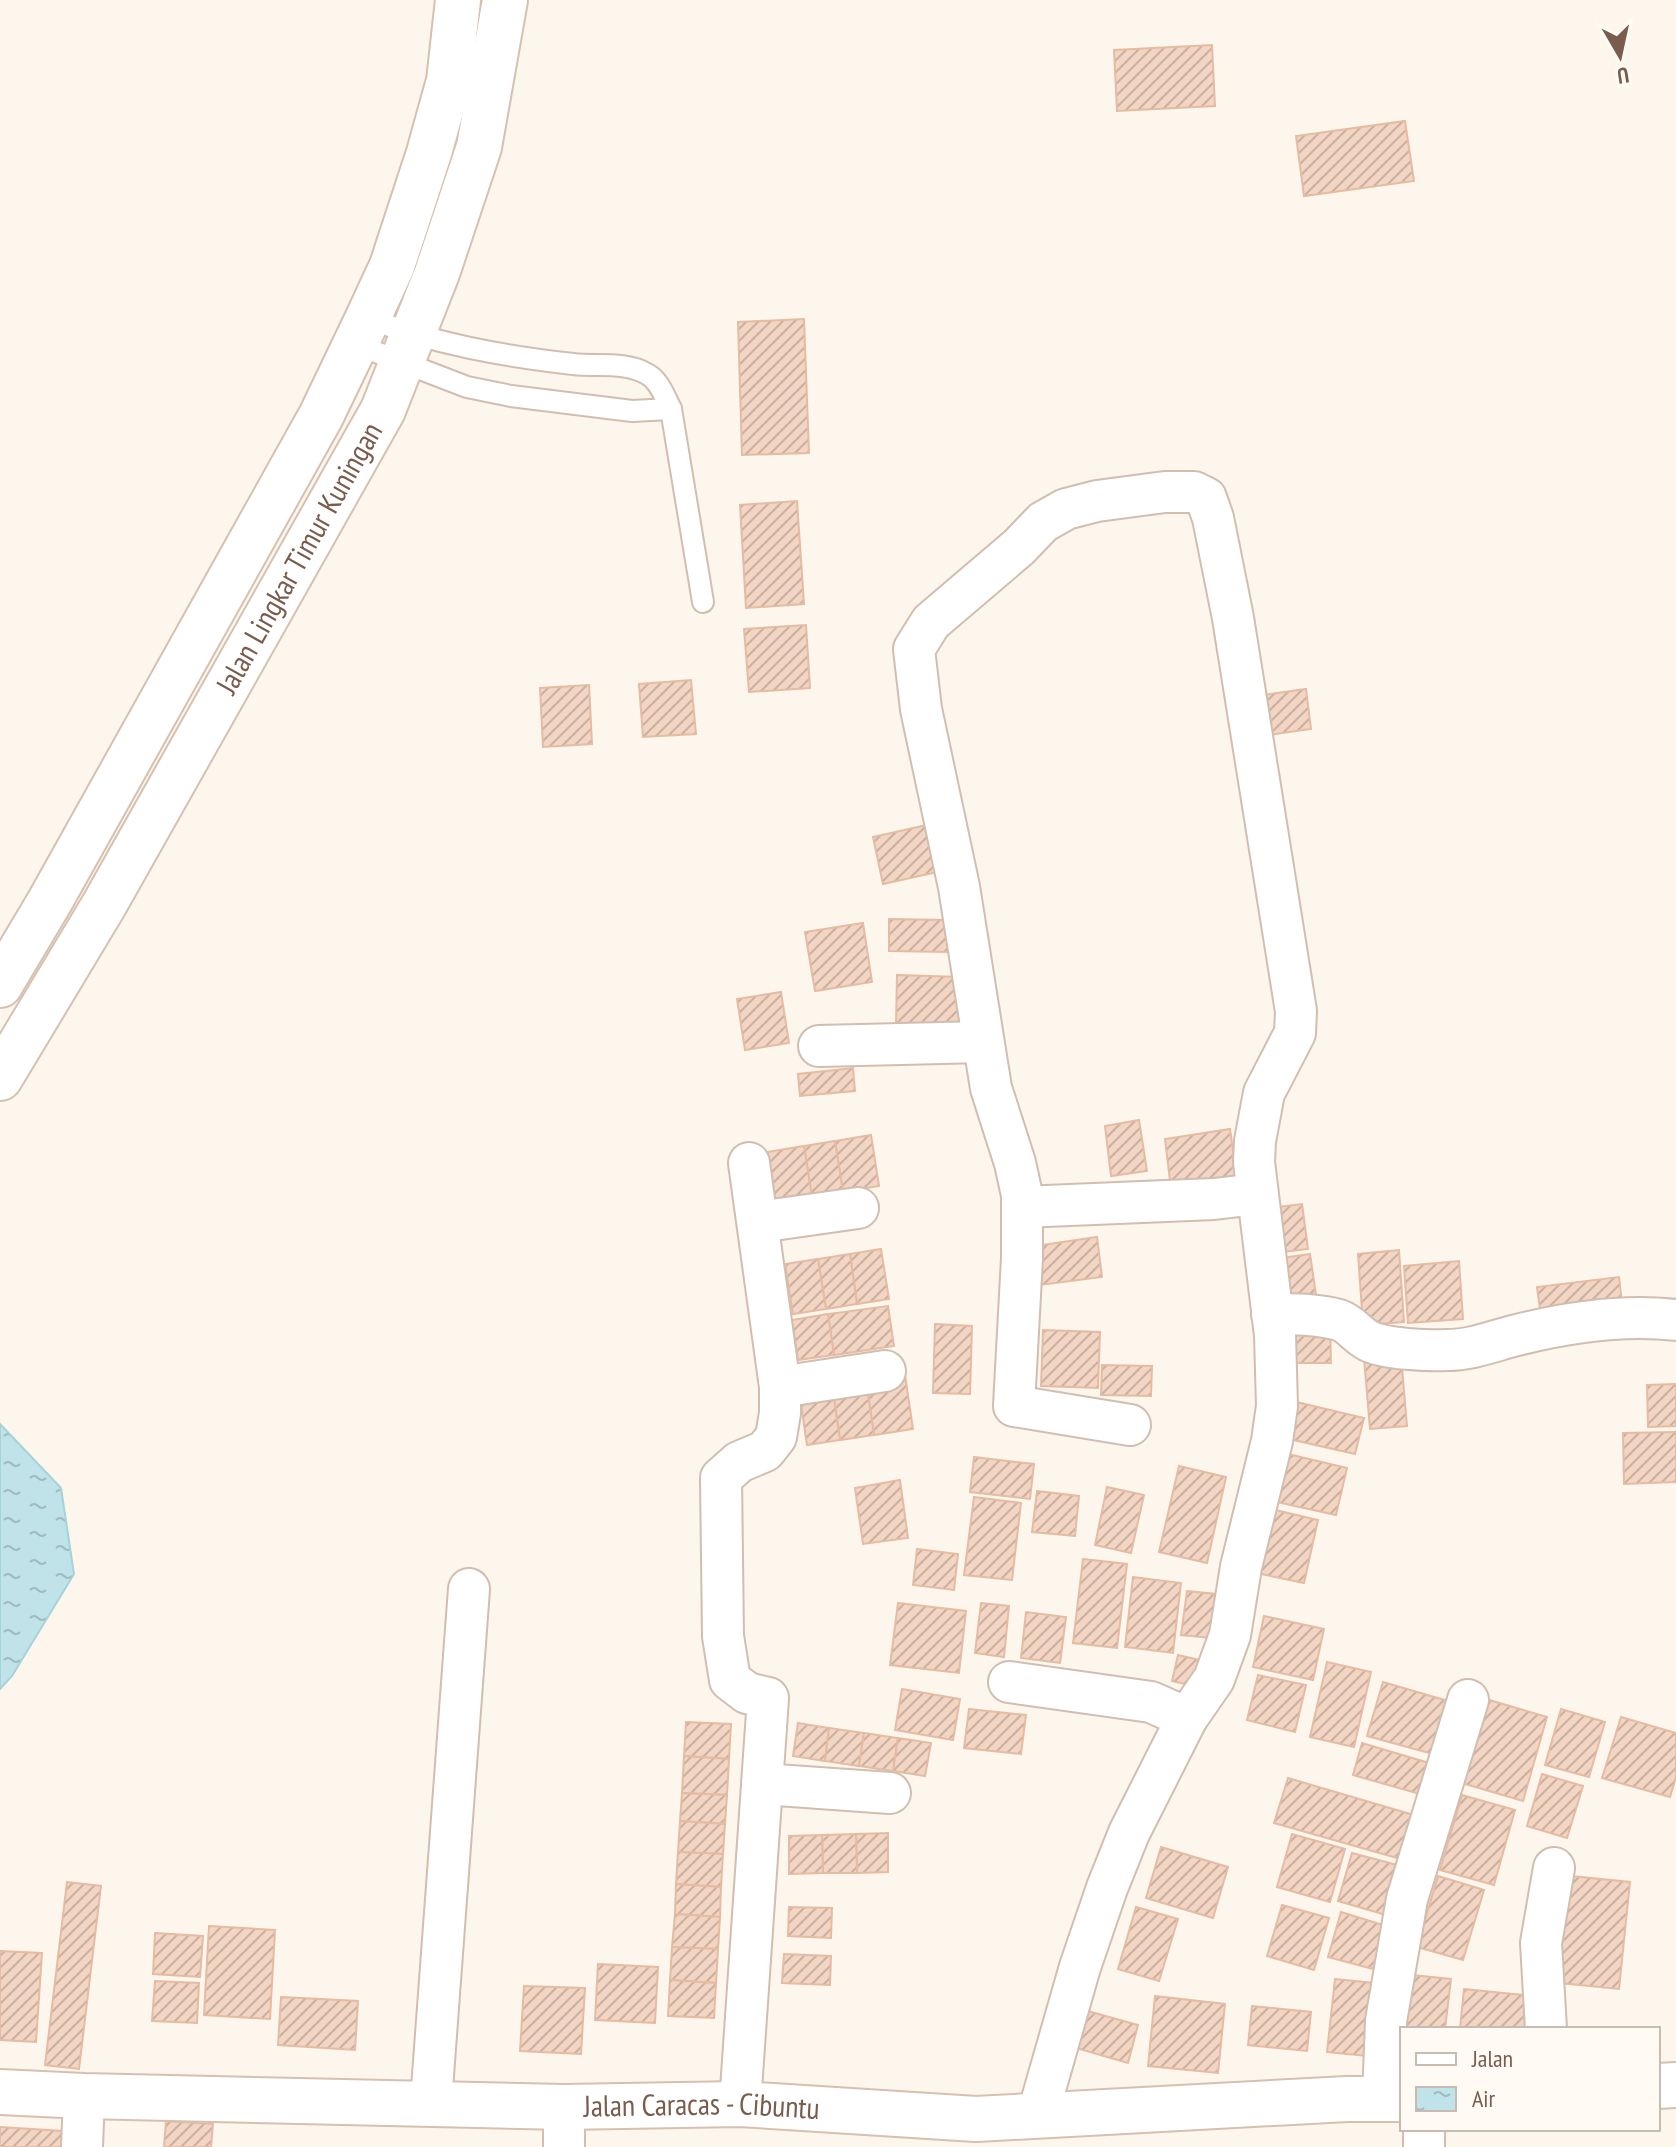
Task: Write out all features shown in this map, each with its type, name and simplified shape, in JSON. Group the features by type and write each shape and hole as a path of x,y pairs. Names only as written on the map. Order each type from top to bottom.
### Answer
{"main road":[{"path":"0,985 321,416 392,266 449,81 458,0"},
{"name":"Jalan Lingkar Timur Kuningan","path":"0,1078 104,905 383,410 437,273 479,147 505,0"},
{"name":"Jalan Caracas - Cibuntu","path":"0,2092 431,2102 564,2127 740,2104 976,2119 1393,2099"}],"street":[{"path":"1037,2117 1080,1967 1129,1833 1187,1718 1214,1679 1230,1635 1241,1567 1272,1441 1277,1406 1272,1314 1254,1162 1264,1093 1295,1033 1296,1011 1233,618 1213,518 1206,498 1194,492 1165,492 1097,501 1066,509 1043,522 1019,547 931,622 914,649 921,709 959,887 991,1088 1015,1163 1022,1207 1014,1406 1130,1425"},
{"path":"819,1046 983,1042"},
{"path":"740,2104 768,1698 747,1693 730,1680 723,1636 721,1478 739,1462 765,1451 776,1437 780,1413 780,1387 749,1163"},
{"path":"1022,1207 1214,1199 1257,1194"},
{"path":"758,1222 858,1208"},
{"path":"1272,1314 1336,1319 1376,1343 1447,1350 1481,1346 1513,1336 1575,1324 1630,1319 1676,1320"},
{"path":"780,1387 885,1371"},
{"path":"431,2102 469,1589"},
{"path":"1009,1682 1151,1702 1187,1718"},
{"path":"1393,2099 1386,2021 1407,1899 1468,1700"},
{"path":"762,1784 890,1793"},
{"path":"1546,2027 1541,1943 1554,1868"},
{"path":"82,2147 84,2096"}],"lane":[{"path":"361,331 408,348 467,387 511,396 632,411 671,409"},
{"path":"361,331 408,348 478,350 576,365 622,366 648,374 662,389 671,409 703,602"}],"water":[{"path":"0,1424 61,1488 74,1574 12,1676 0,1689"}],"building":[{"path":"1212,45 1215,106 1117,111 1114,50"},
{"path":"1405,121 1414,181 1304,196 1296,136"},
{"path":"804,319 809,453 742,455 738,322"},
{"path":"797,501 804,604 746,608 740,505"},
{"path":"806,625 810,688 749,692 744,629"},
{"path":"691,680 696,734 643,737 639,684"},
{"path":"589,685 592,744 543,747 540,688"},
{"path":"1306,689 1311,729 1269,735 1263,695"},
{"path":"931,824 942,871 883,884 873,837"},
{"path":"889,919 948,920 948,952 889,951"},
{"path":"863,923 872,982 815,991 805,932"},
{"path":"897,975 961,977 960,1025 896,1024"},
{"path":"781,992 789,1043 745,1050 737,999"},
{"path":"853,1068 855,1091 800,1096 798,1074"},
{"path":"1139,1120 1147,1171 1111,1176 1105,1126"},
{"path":"1230,1129 1237,1180 1171,1189 1165,1139"},
{"path":"871,1135 879,1186 843,1192 835,1141"},
{"path":"835,1141 843,1192 812,1197 804,1146"},
{"path":"804,1146 812,1197 775,1203 767,1152"},
{"path":"1302,1204 1308,1249 1276,1253 1270,1208"},
{"path":"1097,1237 1102,1277 1040,1285 1035,1246"},
{"path":"881,1249 889,1299 857,1304 850,1254"},
{"path":"1399,1250 1404,1322 1363,1325 1358,1254"},
{"path":"850,1254 857,1304 826,1309 818,1259"},
{"path":"1310,1254 1317,1302 1282,1307 1275,1259"},
{"path":"818,1259 826,1309 793,1314 785,1264"},
{"path":"1459,1261 1463,1319 1408,1323 1404,1266"},
{"path":"1619,1277 1623,1312 1542,1323 1537,1287"},
{"path":"888,1306 894,1346 834,1355 828,1314"},
{"path":"828,1314 834,1355 798,1360 792,1320"},
{"path":"935,1324 972,1326 970,1394 933,1393"},
{"path":"1330,1325 1331,1363 1285,1363 1284,1326"},
{"path":"1043,1330 1100,1332 1098,1388 1041,1386"},
{"path":"1401,1356 1407,1426 1370,1429 1364,1358"},
{"path":"1102,1365 1152,1366 1151,1396 1101,1395"},
{"path":"905,1375 913,1429 874,1435 866,1381"},
{"path":"866,1381 874,1435 840,1440 832,1385"},
{"path":"1676,1384 1676,1426 1648,1427 1647,1385"},
{"path":"832,1385 840,1440 807,1445 799,1391"},
{"path":"1288,1400 1364,1418 1355,1454 1280,1437"},
{"path":"1676,1432 1676,1482 1624,1484 1623,1433"},
{"path":"1288,1454 1347,1468 1336,1515 1277,1502"},
{"path":"974,1457 1034,1464 1030,1499 970,1492"},
{"path":"1179,1466 1226,1477 1207,1563 1159,1552"},
{"path":"900,1480 908,1538 863,1544 855,1488"},
{"path":"1107,1487 1144,1495 1131,1553 1095,1545"},
{"path":"1037,1491 1079,1496 1075,1536 1032,1532"},
{"path":"974,1497 1021,1503 1012,1580 964,1575"},
{"path":"1271,1509 1318,1520 1304,1583 1256,1573"},
{"path":"917,1549 958,1554 954,1590 913,1585"},
{"path":"1083,1559 1127,1564 1117,1648 1073,1643"},
{"path":"1133,1577 1181,1583 1173,1653 1125,1647"},
{"path":"1187,1591 1216,1594 1211,1638 1181,1635"},
{"path":"898,1603 966,1611 959,1673 890,1665"},
{"path":"981,1603 1009,1606 1004,1657 975,1653"},
{"path":"1026,1612 1066,1617 1060,1663 1021,1658"},
{"path":"1264,1616 1324,1629 1313,1680 1253,1667"},
{"path":"1178,1655 1204,1661 1198,1687 1172,1681"},
{"path":"1327,1662 1371,1672 1354,1747 1310,1737"},
{"path":"1258,1675 1306,1685 1295,1732 1247,1720"},
{"path":"1383,1682 1448,1701 1433,1754 1367,1736"},
{"path":"902,1689 960,1699 953,1740 895,1730"},
{"path":"1486,1699 1547,1717 1523,1801 1462,1783"},
{"path":"969,1709 1026,1715 1021,1754 964,1748"},
{"path":"1561,1709 1605,1722 1589,1777 1545,1765"},
{"path":"1621,1717 1676,1733 1676,1777 1670,1797 1602,1778"},
{"path":"686,1722 731,1724 729,1759 684,1756"},
{"path":"798,1723 829,1728 825,1761 793,1756"},
{"path":"829,1728 864,1733 859,1766 825,1761"},
{"path":"864,1733 898,1738 893,1771 859,1766"},
{"path":"898,1738 931,1743 925,1776 893,1771"},
{"path":"1362,1743 1429,1763 1420,1794 1353,1775"},
{"path":"684,1756 729,1759 727,1795 682,1793"},
{"path":"1542,1774 1583,1786 1567,1838 1527,1826"},
{"path":"1288,1778 1417,1816 1404,1860 1274,1823"},
{"path":"682,1793 727,1795 725,1824 680,1821"},
{"path":"1462,1795 1515,1810 1494,1885 1440,1870"},
{"path":"680,1821 725,1824 723,1854 678,1852"},
{"path":"888,1833 888,1872 857,1873 856,1834"},
{"path":"856,1834 857,1873 823,1873 822,1835"},
{"path":"1292,1834 1345,1849 1330,1902 1277,1887"},
{"path":"822,1835 823,1873 789,1874 789,1836"},
{"path":"1161,1847 1228,1867 1213,1918 1146,1898"},
{"path":"678,1852 723,1854 721,1887 676,1884"},
{"path":"1352,1853 1401,1866 1386,1915 1338,1901"},
{"path":"1561,1875 1630,1882 1619,1989 1550,1982"},
{"path":"1438,1876 1484,1890 1463,1960 1417,1947"},
{"path":"67,1882 101,1886 79,2069 45,2065"},
{"path":"676,1884 721,1887 720,1917 675,1914"},
{"path":"1282,1905 1329,1918 1314,1970 1267,1956"},
{"path":"789,1907 832,1908 831,1938 788,1936"},
{"path":"1136,1907 1178,1919 1159,1981 1118,1969"},
{"path":"1341,1912 1386,1926 1373,1969 1328,1957"},
{"path":"675,1914 720,1917 718,1949 672,1947"},
{"path":"209,1926 275,1930 270,2019 204,2015"},
{"path":"155,1933 203,1936 200,1977 153,1974"},
{"path":"672,1947 718,1949 716,1983 670,1980"},
{"path":"0,1951 42,1953 36,2042 0,2040"},
{"path":"784,1954 831,1956 830,1985 782,1983"},
{"path":"598,1964 658,1967 655,2023 595,2020"},
{"path":"1412,1975 1451,1979 1445,2027 1406,2027"},
{"path":"1335,1979 1374,1983 1367,2056 1327,2052"},
{"path":"670,1980 716,1983 714,2018 668,2016"},
{"path":"155,1981 199,1983 197,2023 152,2021"},
{"path":"524,1986 585,1988 581,2054 520,2051"},
{"path":"1464,1989 1533,1996 1529,2027 1460,2027"},
{"path":"1155,1996 1225,2004 1218,2073 1148,2066"},
{"path":"281,1997 358,2001 355,2050 278,2045"},
{"path":"1252,2006 1311,2012 1307,2051 1248,2045"},
{"path":"1084,2010 1138,2025 1128,2063 1073,2047"},
{"path":"166,2121 213,2124 211,2147 164,2147"},
{"path":"0,2127 63,2131 62,2147 0,2147"}]}
